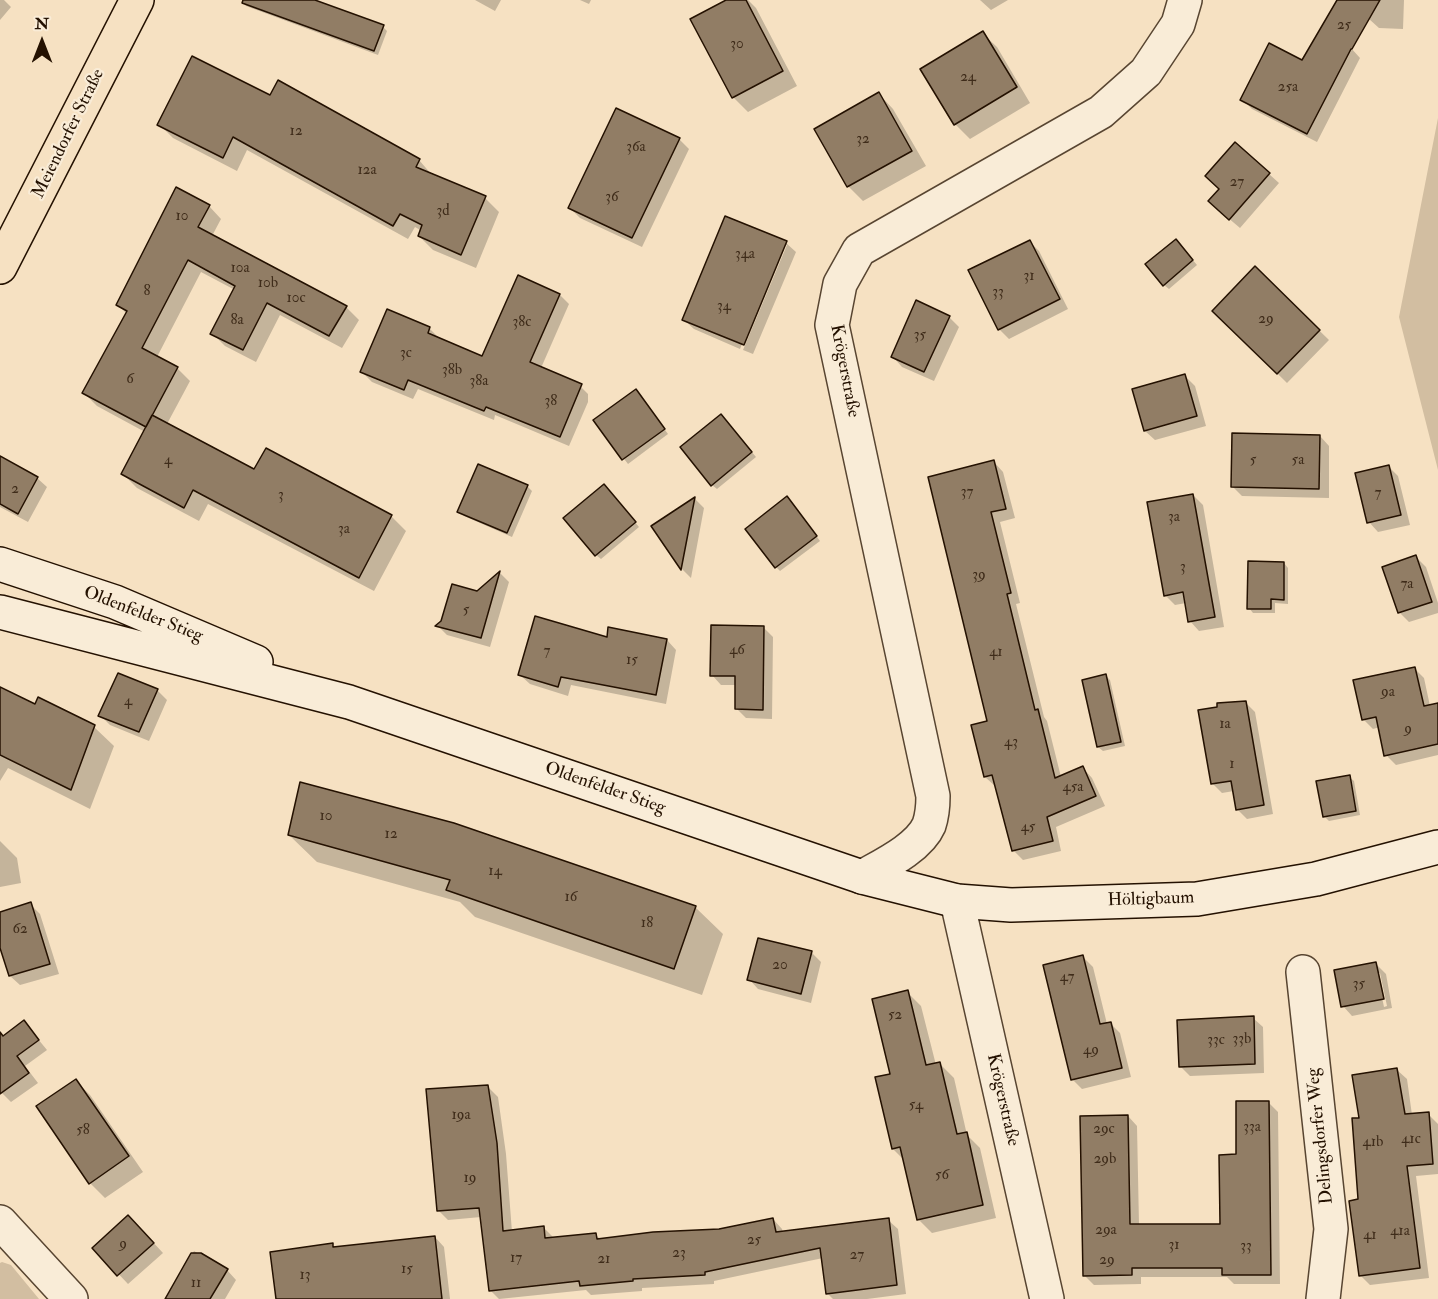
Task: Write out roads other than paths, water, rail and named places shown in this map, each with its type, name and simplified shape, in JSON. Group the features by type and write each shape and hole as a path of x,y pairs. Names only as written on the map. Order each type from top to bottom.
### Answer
{"main road":[{"name":"Meiendorfer Straße","path":"0,267 137,0"}],"street":[{"name":"Krögerstraße","path":"862,877 904,852 925,831 929,824 933,796 832,325 840,284 859,250 1101,112 1146,72 1178,24 1185,0"},
{"name":"Oldenfelder Stieg","path":"0,564 136,611 349,702 862,877"},
{"name":"Oldenfelder Stieg","path":"0,612 349,702"},
{"name":"Höltigbaum","path":"862,877 957,901 1011,905 1197,899 1316,879 1438,847"},
{"name":"Krögerstraße","path":"957,901 1047,1299"},
{"name":"Delingsdorfer Weg","path":"1303,972 1331,1229 1323,1299"},
{"path":"0,1222 71,1299"}]}
